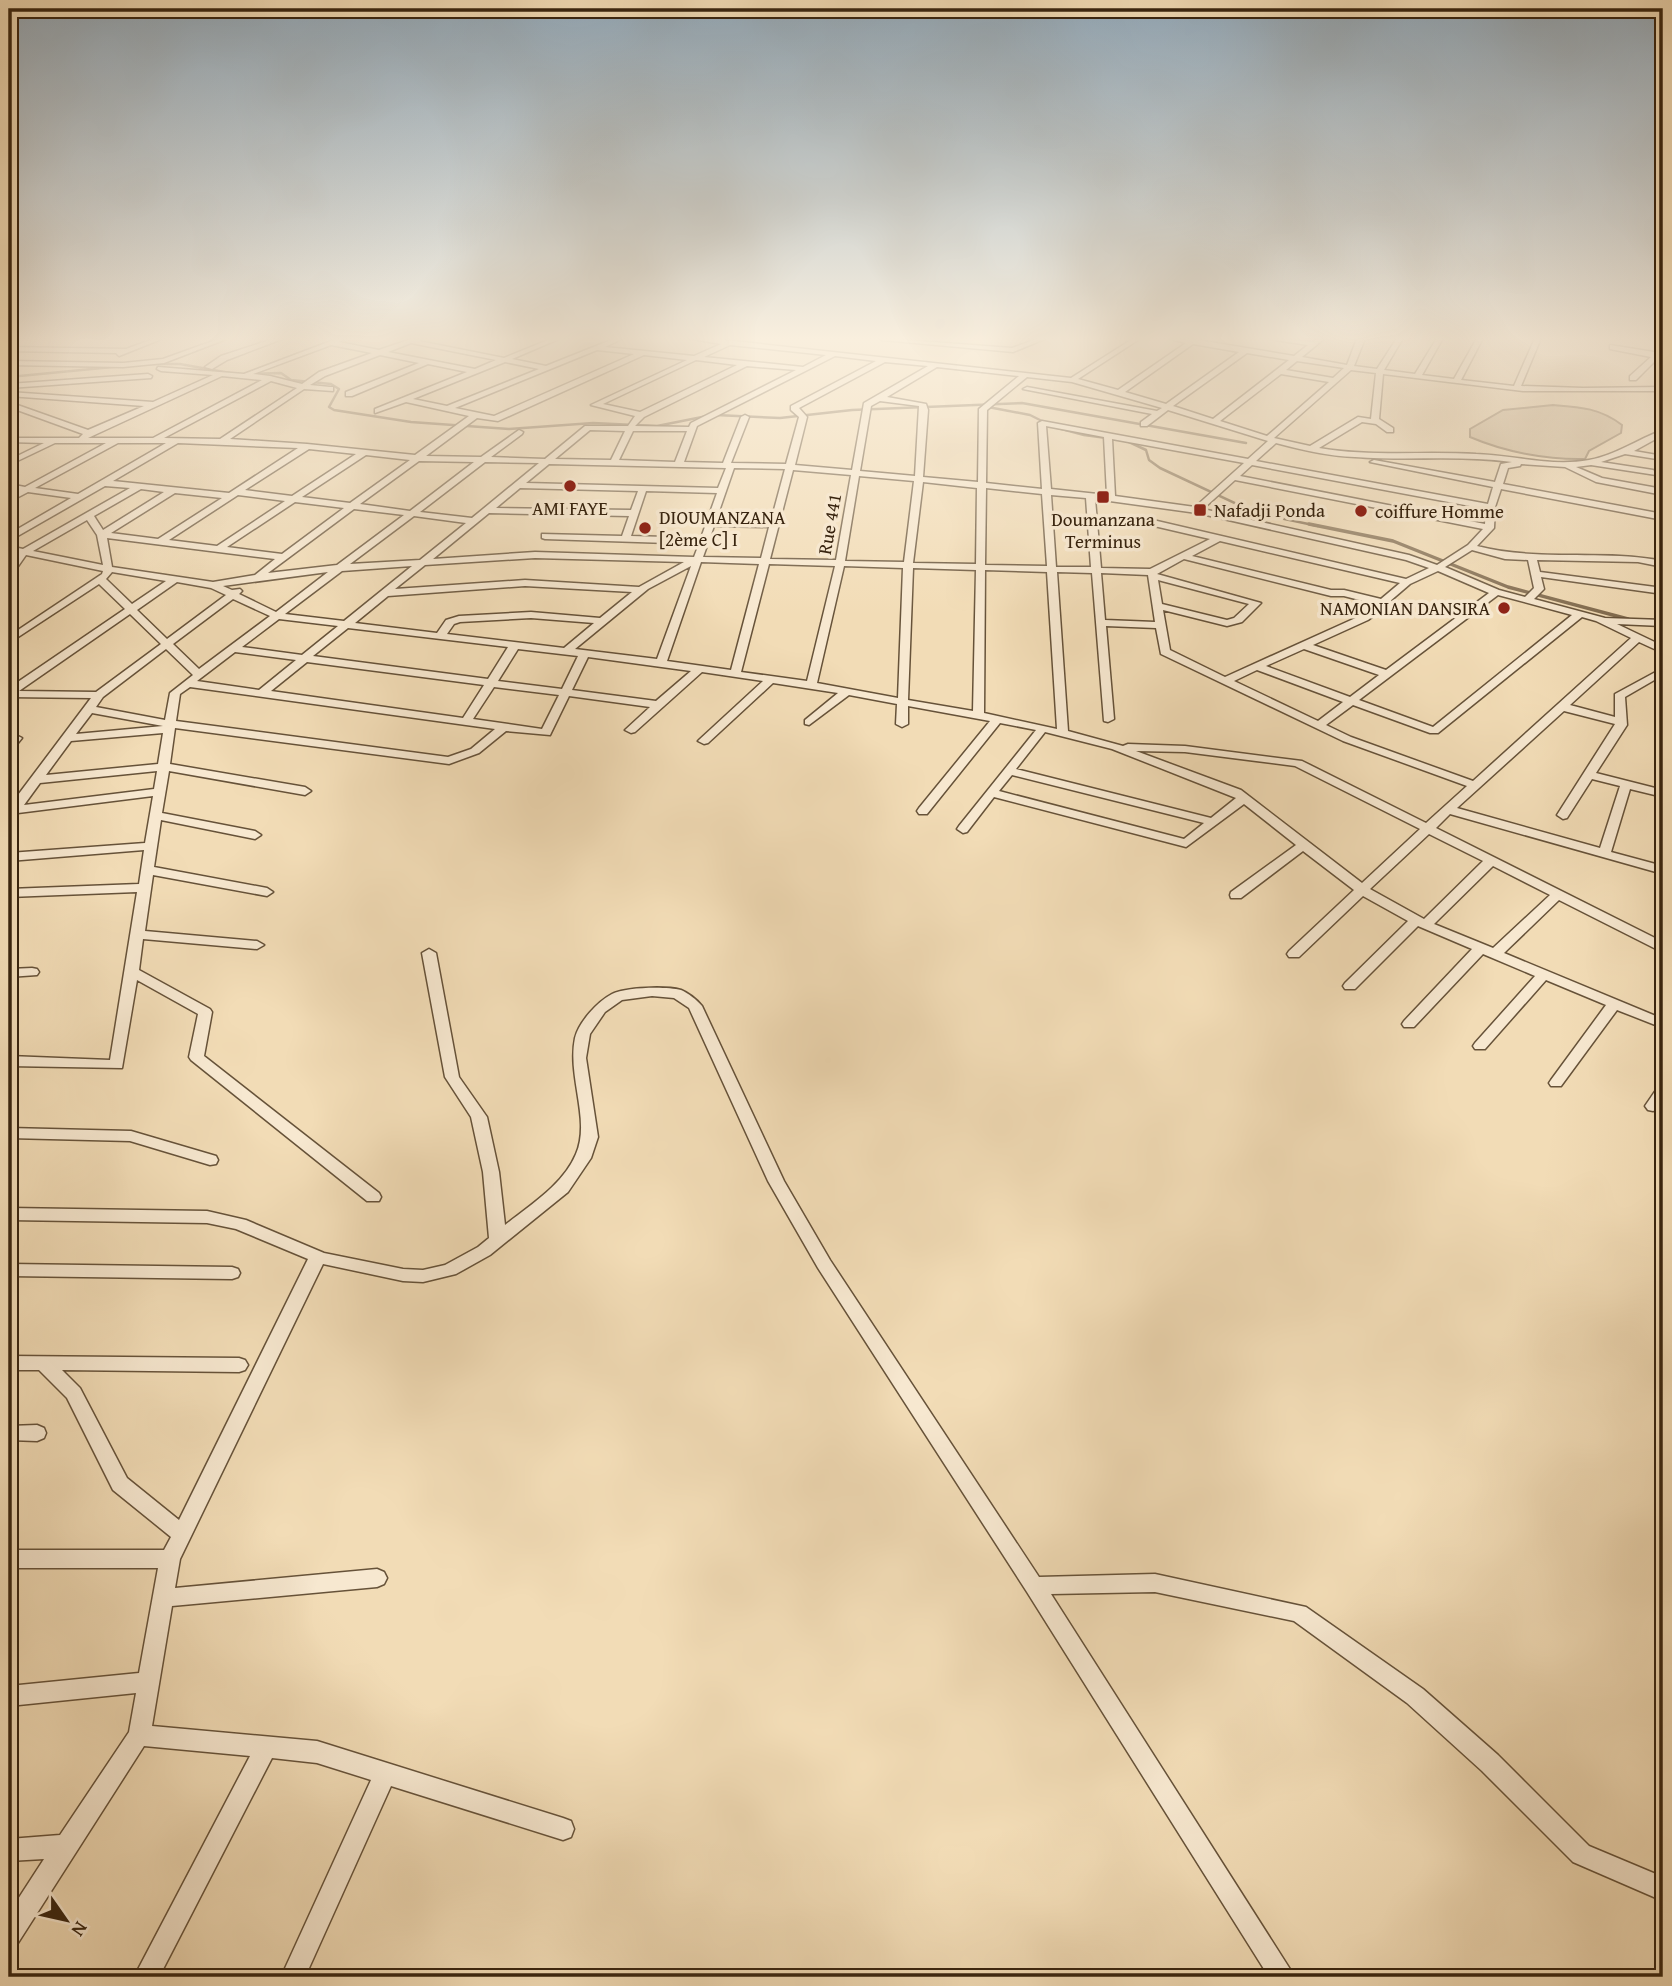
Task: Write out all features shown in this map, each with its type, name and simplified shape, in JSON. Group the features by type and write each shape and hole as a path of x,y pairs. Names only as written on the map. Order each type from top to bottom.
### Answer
{"street":[{"path":"70,431 84,437 97,431"},
{"path":"154,441 173,431"},
{"path":"222,441 237,431"},
{"path":"11,814 99,695 454,431"},
{"path":"262,693 585,431"},
{"path":"614,462 630,431"},
{"path":"679,463 691,431"},
{"path":"661,663 740,431"},
{"path":"735,674 800,431"},
{"name":"Rue 441","path":"811,685 840,563 862,431"},
{"path":"902,724 908,565 923,431"},
{"path":"978,715 982,431"},
{"path":"1042,431 1063,733"},
{"path":"1079,431 1491,508"},
{"path":"1243,431 1312,449 1363,457 1477,456 1567,466 1626,452 1661,435"},
{"path":"1197,510 1251,462 1280,431"},
{"path":"1312,449 1342,431"},
{"path":"9,1061 117,1065 175,693 519,432"},
{"path":"1108,436 1111,497"},
{"path":"9,440 84,437 222,441 307,446 417,458 791,467 1135,500 1197,510 1376,549 1438,568 1496,593 1600,619 1663,650"},
{"path":"9,463 56,440"},
{"path":"9,499 117,440"},
{"path":"9,538 177,441"},
{"path":"160,542 307,446"},
{"path":"1626,452 1663,458"},
{"path":"220,548 363,453"},
{"path":"1363,457 1384,465 1663,517"},
{"path":"1224,681 1364,618 1407,582 1438,568 1471,547 1489,528 1491,508 1504,466 1532,463"},
{"path":"1587,463 1653,473"},
{"path":"1567,466 1589,477 1663,492"},
{"path":"1234,477 1489,528"},
{"path":"105,483 293,499 474,520"},
{"path":"517,485 720,491"},
{"path":"9,573 24,552 140,486"},
{"path":"9,487 80,497"},
{"path":"625,539 643,488"},
{"path":"102,535 173,490"},
{"path":"1090,495 1108,719"},
{"path":"1135,500 1144,534"},
{"path":"487,510 635,513"},
{"path":"535,555 557,511"},
{"path":"9,640 101,580 108,569 102,535 89,515"},
{"path":"1140,520 1407,582"},
{"path":"710,523 776,524"},
{"path":"102,535 284,556"},
{"path":"545,536 704,541"},
{"path":"1153,574 1219,538"},
{"path":"1471,547 1494,554 1637,559 1663,564"},
{"path":"9,549 108,569 213,585 276,616 661,663 811,685 1043,728 1116,747 1237,793 1362,890 1421,923 1663,1024"},
{"path":"213,585 340,568 535,555 1096,570 1153,574 1255,603 1238,620 1227,623 1158,606"},
{"path":"1182,556 1331,593 1344,593 1385,603"},
{"path":"1528,599 1539,589 1532,557"},
{"path":"565,652 679,565 698,559"},
{"path":"1153,574 1165,652 1347,739 1477,786"},
{"path":"1537,574 1663,591"},
{"path":"9,694 175,579"},
{"path":"101,580 166,644 193,679 262,693 547,733 584,654"},
{"path":"385,593 525,583 644,590"},
{"path":"1319,725 1496,593"},
{"path":"1256,666 1434,731 1581,613"},
{"path":"440,636 450,622 459,619 531,615 605,621"},
{"path":"1600,619 1662,623"},
{"path":"1100,623 1161,625"},
{"path":"1294,954 1639,637"},
{"path":"466,722 515,645"},
{"path":"1304,645 1387,674"},
{"path":"233,649 659,705"},
{"path":"631,730 699,669"},
{"path":"1563,815 1621,722 1619,696 1663,671"},
{"path":"704,741 771,680"},
{"path":"809,722 847,691"},
{"path":"9,694 99,695"},
{"path":"1563,707 1621,722"},
{"path":"89,709 170,726 450,761 475,751 505,727"},
{"path":"923,811 997,719"},
{"path":"65,738 170,726"},
{"path":"964,829 1043,728"},
{"path":"9,738 16,738 9,747"},
{"path":"1116,747 1185,749 1293,762 1663,947"},
{"path":"35,780 164,767 306,791"},
{"path":"1010,771 1213,822"},
{"path":"1590,775 1663,793"},
{"path":"1604,854 1626,784"},
{"path":"11,814 160,792"},
{"path":"992,793 1186,843 1243,799"},
{"path":"1449,810 1663,870"},
{"path":"156,815 255,835"},
{"path":"1236,895 1303,845"},
{"path":"9,858 152,846"},
{"path":"1350,986 1491,861"},
{"path":"148,870 267,892"},
{"path":"9,893 145,888"},
{"path":"1495,954 1558,894"},
{"path":"138,934 257,946"},
{"path":"1409,1024 1480,948"},
{"path":"429,953 452,1077 479,1117 491,1172 498,1240"},
{"path":"9,973 32,972"},
{"path":"132,972 205,1012 196,1057 373,1197"},
{"path":"1480,1046 1544,974"},
{"path":"9,1214 207,1217 240,1224 318,1257 403,1275 423,1276 450,1270 498,1240 562,1188 583,1158 590,1137 579,1059 583,1034 600,1009 618,996 652,992 678,994 695,1006 776,1181 824,1264 1034,1586 1283,1977"},
{"path":"1556,1083 1614,1003"},
{"path":"1653,1105 1663,1090"},
{"path":"9,1133 131,1136 210,1160"},
{"path":"9,1934 139,1735 170,1559 318,1257"},
{"path":"9,1270 232,1273"},
{"path":"9,1363 239,1365"},
{"path":"44,1364 74,1393 120,1484 182,1534"},
{"path":"9,1433 37,1433"},
{"path":"9,1559 170,1559"},
{"path":"163,1598 377,1578"},
{"path":"1034,1586 1155,1583 1299,1613 1415,1696 1490,1763 1581,1854 1663,1889"},
{"path":"9,1696 148,1682"},
{"path":"139,1735 317,1752 563,1829"},
{"path":"146,1977 266,1748"},
{"path":"293,1977 385,1774"},
{"path":"9,1850 66,1846"}],"shaded area":[{"path":"1470,431 1621,431 1589,451 1585,459 1526,454 1470,437"}],"waterway":[{"path":"1068,431 1121,440"},
{"path":"1177,431 1246,443"},
{"path":"1129,442 1146,450 1149,460 1160,468 1256,513 1318,526"},
{"path":"1309,524 1393,541 1508,587 1628,619"}],"place":[{"name":"AMI FAYE","path":"570,486"},
{"name":"Doumanzana Terminus","path":"1103,497"},
{"name":"Nafadji Ponda","path":"1200,510"},
{"name":"coiffure Homme","path":"1361,511"},
{"name":"DIOUMANZANA [2ème C] I","path":"645,528"},
{"name":"NAMONIAN DANSIRA","path":"1504,608"}]}
